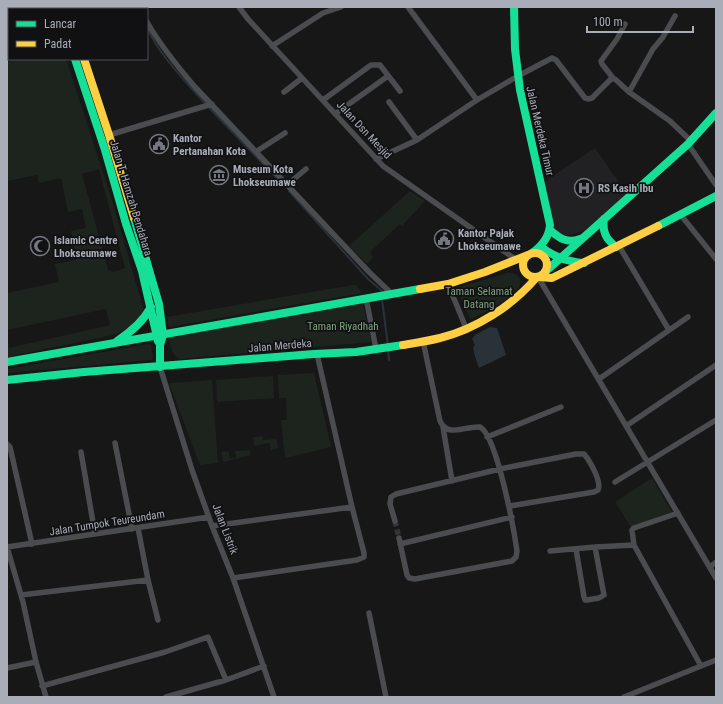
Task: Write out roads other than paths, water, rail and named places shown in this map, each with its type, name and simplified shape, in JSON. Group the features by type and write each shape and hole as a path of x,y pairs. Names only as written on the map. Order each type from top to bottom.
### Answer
{"main road":[{"name":"Jalan Merdeka Timur","path":"514,7 514,47 522,106 549,218 550,230"},
{"name":"Jalan T. Hamzah Bendahara","path":"74,60 105,150 160,335"},
{"name":"Jalan T. Hamzah Bendahara","path":"84,60 109,135 161,315 160,367"},
{"name":"Jalan Merdeka","path":"7,380 317,354 348,353 448,336 466,328 522,294 540,276 689,143 716,113"},
{"path":"588,234 571,242 565,241 550,230 541,247 523,260 522,267 524,271 529,276 552,278 618,247 716,196"},
{"path":"604,219 602,227 603,231 607,239 618,247"},
{"path":"541,247 553,256 577,263 585,263"},
{"path":"7,362 448,284 485,272 530,254 540,254 544,256 547,264 540,276"},
{"path":"110,344 124,337 138,326 151,307"}],"street":[{"name":"Jalan Dsn Mesjid","path":"239,7 272,46 383,166 515,259"},
{"path":"272,46 323,13 341,7"},
{"path":"408,7 477,100"},
{"path":"629,92 653,49 663,37 674,16"},
{"path":"148,24 181,70 210,105 288,184 391,294"},
{"path":"625,24 617,39 601,62 613,78 629,92 670,121 689,143 716,185"},
{"path":"376,159 417,140 477,100 549,59 556,60 585,98 588,99 592,98 613,78"},
{"path":"322,100 371,65 380,65 400,91"},
{"path":"335,114 388,76"},
{"path":"284,92 302,78"},
{"path":"389,102 417,140"},
{"path":"109,135 210,105"},
{"path":"257,152 285,132"},
{"path":"288,184 306,169"},
{"path":"680,214 716,258"},
{"path":"618,247 670,330"},
{"path":"540,276 626,426 716,578"},
{"path":"448,284 466,328"},
{"path":"369,298 378,349"},
{"path":"599,379 688,316"},
{"path":"423,341 440,421 443,427 452,481"},
{"path":"233,578 356,560 364,557 317,354"},
{"path":"626,426 716,365"},
{"name":"Jalan Listrik","path":"160,367 192,470 233,578 274,697"},
{"path":"487,437 561,407"},
{"path":"615,482 716,420"},
{"path":"443,427 450,430 480,427 487,437 500,469 510,506 512,517 517,551 516,557 512,561 415,579 409,578 407,575 400,541 512,517"},
{"path":"7,437 32,544"},
{"path":"116,443 158,620"},
{"path":"81,452 95,534"},
{"path":"395,521 390,504 391,497 396,494 500,469 576,454 584,454 588,459 599,486 598,490 594,492 510,506"},
{"path":"212,526 352,507"},
{"path":"678,513 634,528 632,530 634,546 701,666"},
{"name":"Jalan Tumpok Teureundam","path":"7,547 209,518"},
{"path":"550,551 595,547 634,546"},
{"path":"7,547 46,697"},
{"path":"576,549 584,597 585,600 587,600 599,598 604,595 595,547"},
{"path":"710,566 716,562"},
{"path":"20,595 148,580"},
{"path":"369,613 386,697"},
{"path":"42,686 165,652 208,637 226,680"},
{"path":"624,697 639,694 656,683 716,660"},
{"path":"7,668 36,662"},
{"path":"166,697 226,680 264,666"}],"waterway":[{"path":"148,30 167,60 179,75 277,178"},
{"path":"289,191 368,279 382,291 382,294"},
{"path":"382,299 388,346"},
{"path":"388,350 389,360"}],"tunnel":[{"path":"395,521 399,538"}],"place":[{"name":"Kantor Pertanahan Kota","path":"159,144"},
{"name":"Museum Kota Lhokseumawe","path":"219,175"},
{"name":"RS Kasih Ibu","path":"584,188"},
{"name":"Kantor Pajak Lhokseumawe","path":"444,239"},
{"name":"Islamic Centre Lhokseumawe","path":"40,246"}],"park label":[{"name":"Taman Selamat Datang","path":"479,297"},
{"name":"Taman Riyadhah","path":"343,326"}]}
